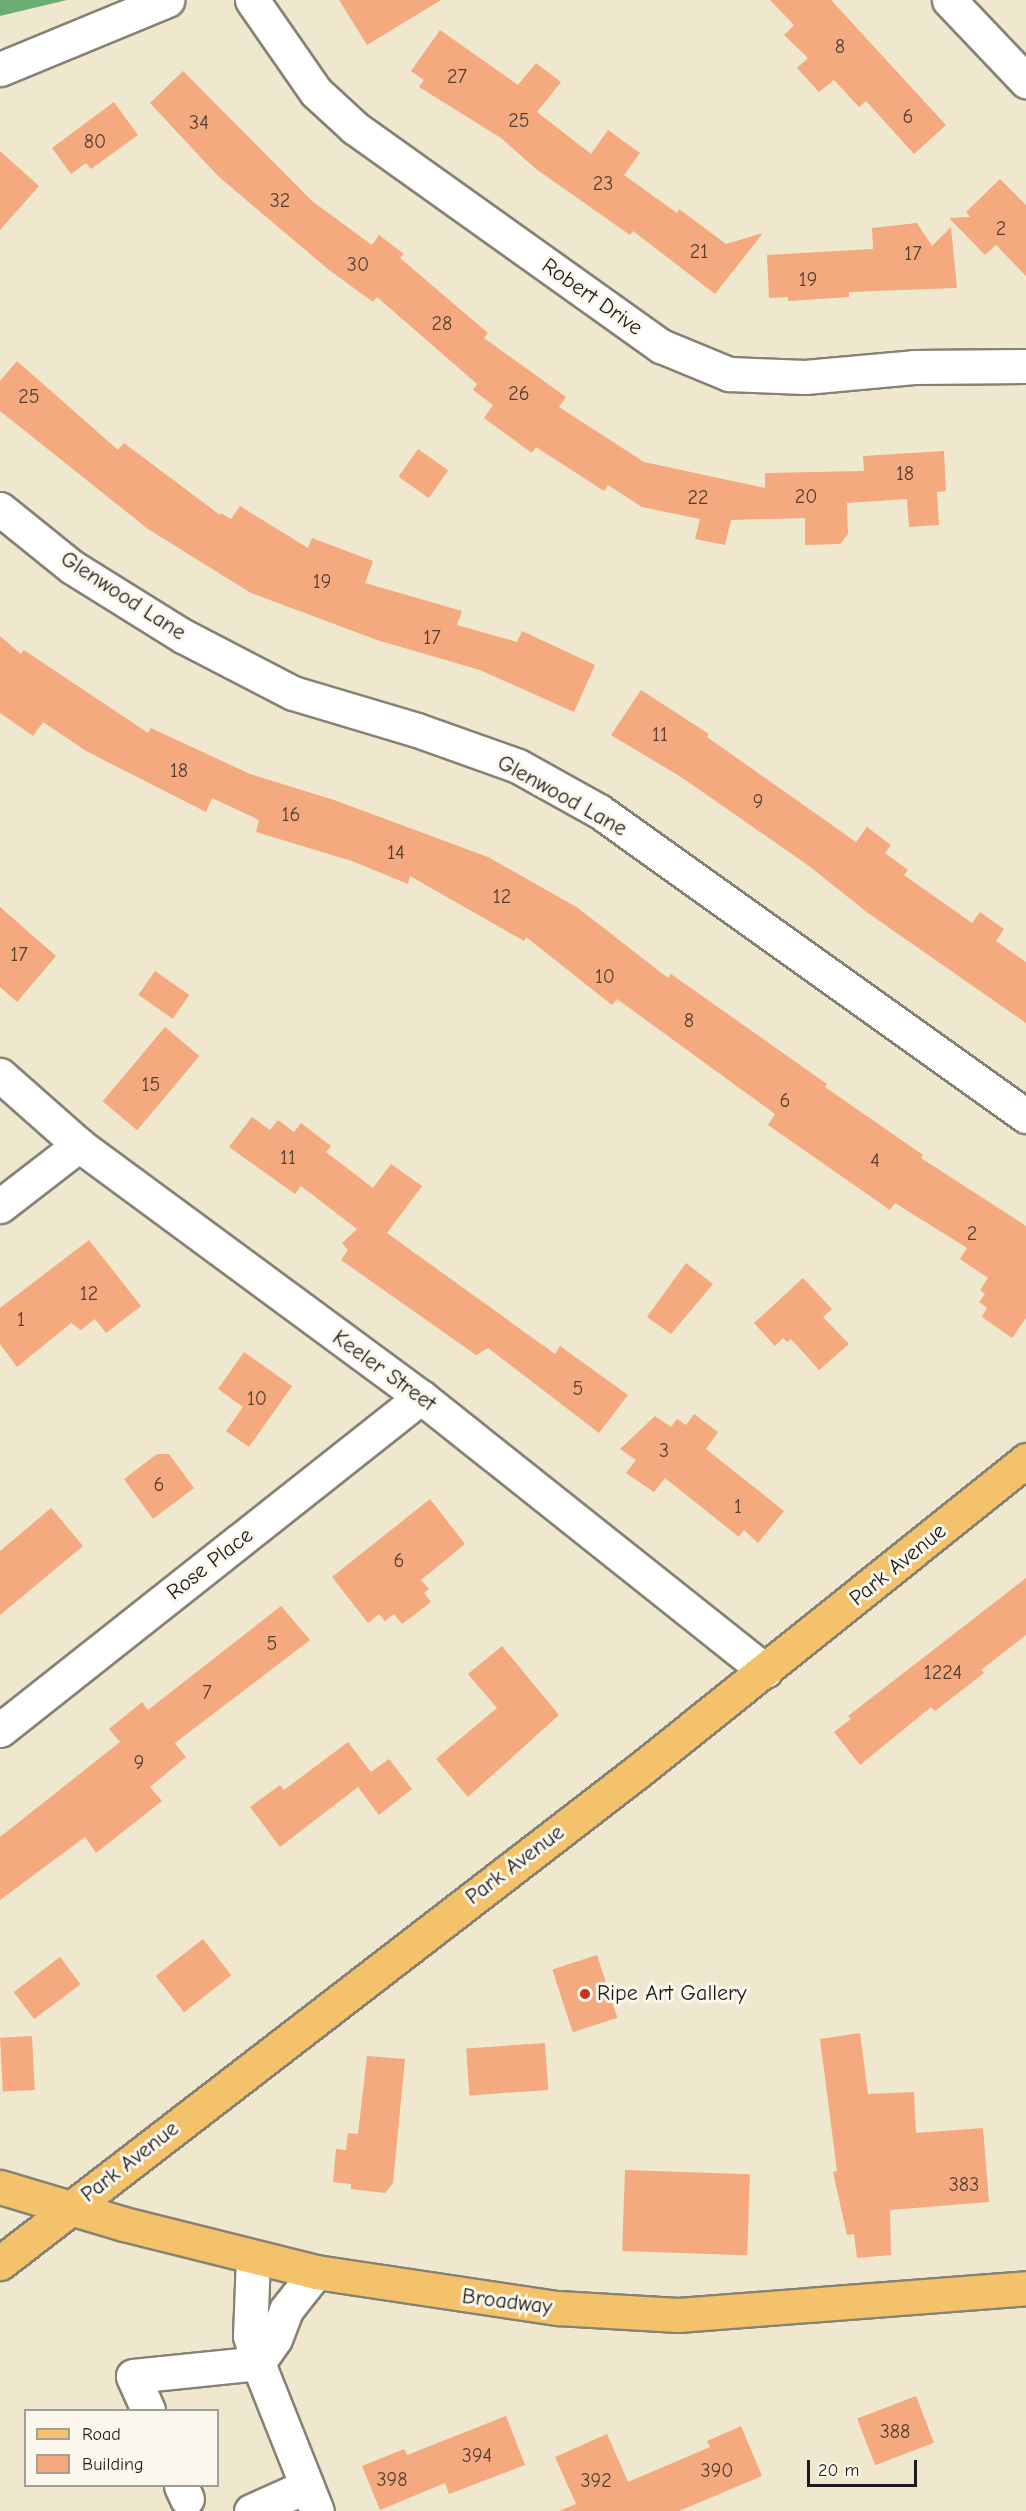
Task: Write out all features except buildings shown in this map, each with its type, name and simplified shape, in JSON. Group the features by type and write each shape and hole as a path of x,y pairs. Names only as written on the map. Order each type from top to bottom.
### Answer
{"main road":[{"name":"Park Avenue","path":"0,2263 765,1671 1026,1460"},
{"name":"Broadway","path":"0,2187 253,2258 316,2272 558,2308 678,2315 1026,2288"}],"street":[{"path":"0,69 167,0"},
{"name":"Robert Drive","path":"252,0 316,92 355,128 661,346 729,374 805,377 914,368 1026,366"},
{"path":"949,0 1026,81"},
{"name":"Glenwood Lane","path":"0,509 72,567 183,636 293,693 417,730 518,766 599,811 1026,1116"},
{"name":"Keeler Street","path":"0,1075 79,1145 420,1397 765,1671"},
{"path":"0,1206 79,1145"},
{"name":"Rose Place","path":"0,1730 420,1397"},
{"path":"251,2511 312,2499 258,2363 250,2336 253,2258"},
{"path":"148,2409 133,2376 258,2363 275,2339 286,2310 316,2272"}],"green space":[{"path":"0,0 67,0 0,16"}],"place":[{"name":"Ripe Art Gallery","path":"585,1994"}]}
